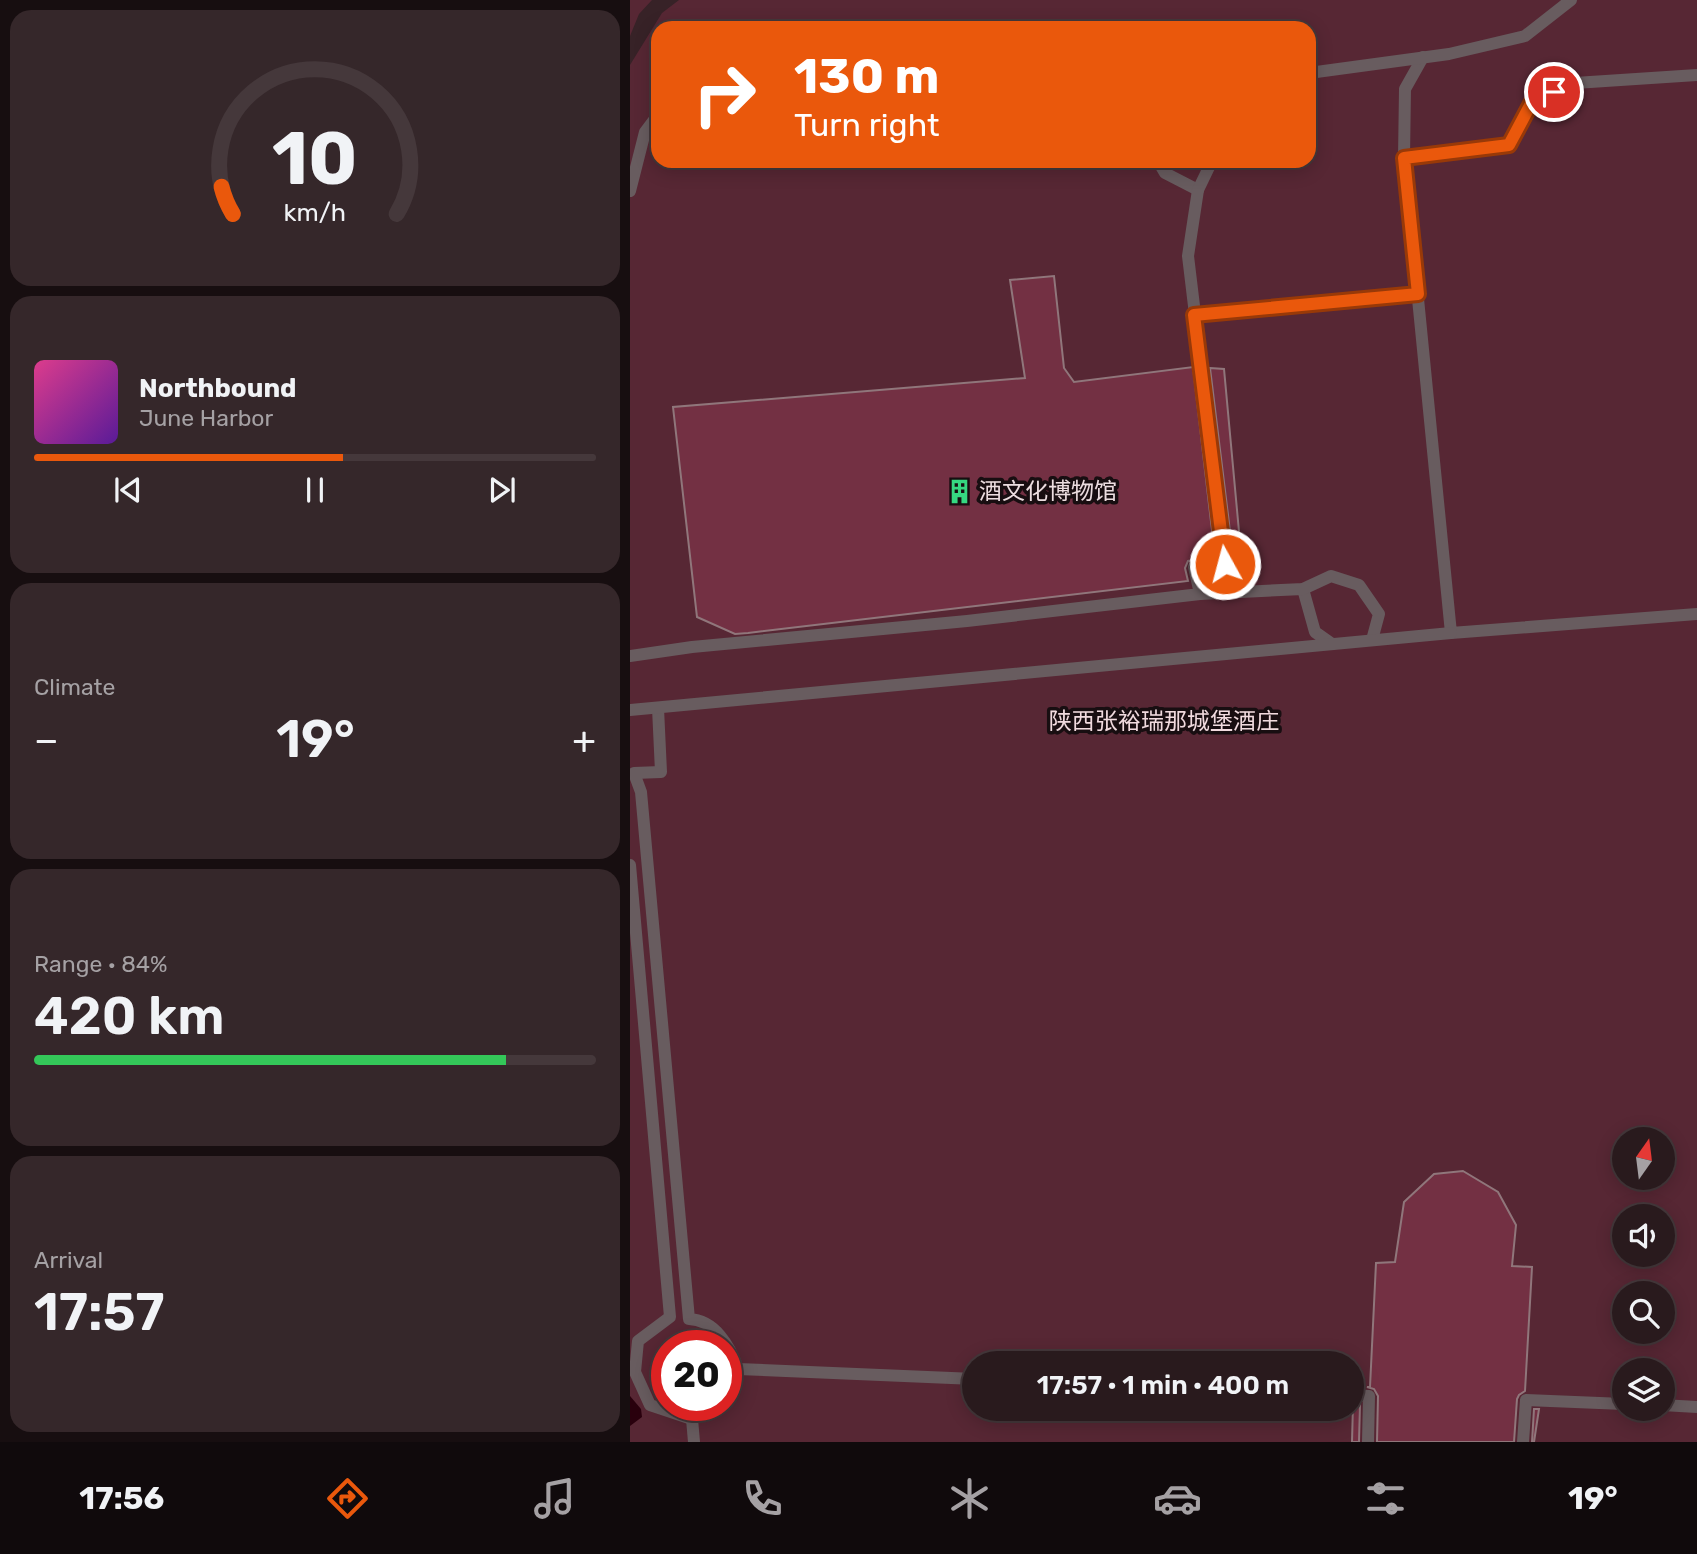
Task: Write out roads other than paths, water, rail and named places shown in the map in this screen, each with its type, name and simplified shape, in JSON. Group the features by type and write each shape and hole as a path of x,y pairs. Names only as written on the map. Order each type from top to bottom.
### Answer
{"lane":[{"path":"1316,72 1449,54 1525,36 1571,0"},
{"path":"1423,57 1405,89 1404,158 1451,633"},
{"path":"1404,158 1509,145 1533,100 1575,83 1697,75"},
{"path":"630,191 645,132 651,124"},
{"path":"1162,168 1165,173 1198,190"},
{"path":"1200,594 1194,567 1225,564 1188,256 1198,190 1209,168"},
{"path":"1194,315 1418,294"},
{"path":"630,656 692,647 967,621 1200,594 1303,589 1331,576 1359,585 1379,614 1372,640"},
{"path":"1303,589 1315,632 1332,644"},
{"path":"630,710 1372,640 1697,614"},
{"path":"658,708 661,772 634,773 641,792 689,1319 701,1320 712,1330"},
{"path":"630,865 670,1317 653,1330"},
{"path":"651,1331 638,1341 635,1372 651,1405"},
{"path":"742,1369 962,1378"},
{"path":"1364,1396 1369,1396 1368,1442"},
{"path":"1523,1442 1526,1400 1612,1404"},
{"path":"1675,1405 1697,1406"},
{"path":"692,1421 694,1442"}],"place":[{"name":"酒文化博物馆","path":"959,491"}],"park label":[{"name":"陕西张裕瑞那城堡酒庄","path":"1164,721"}]}
